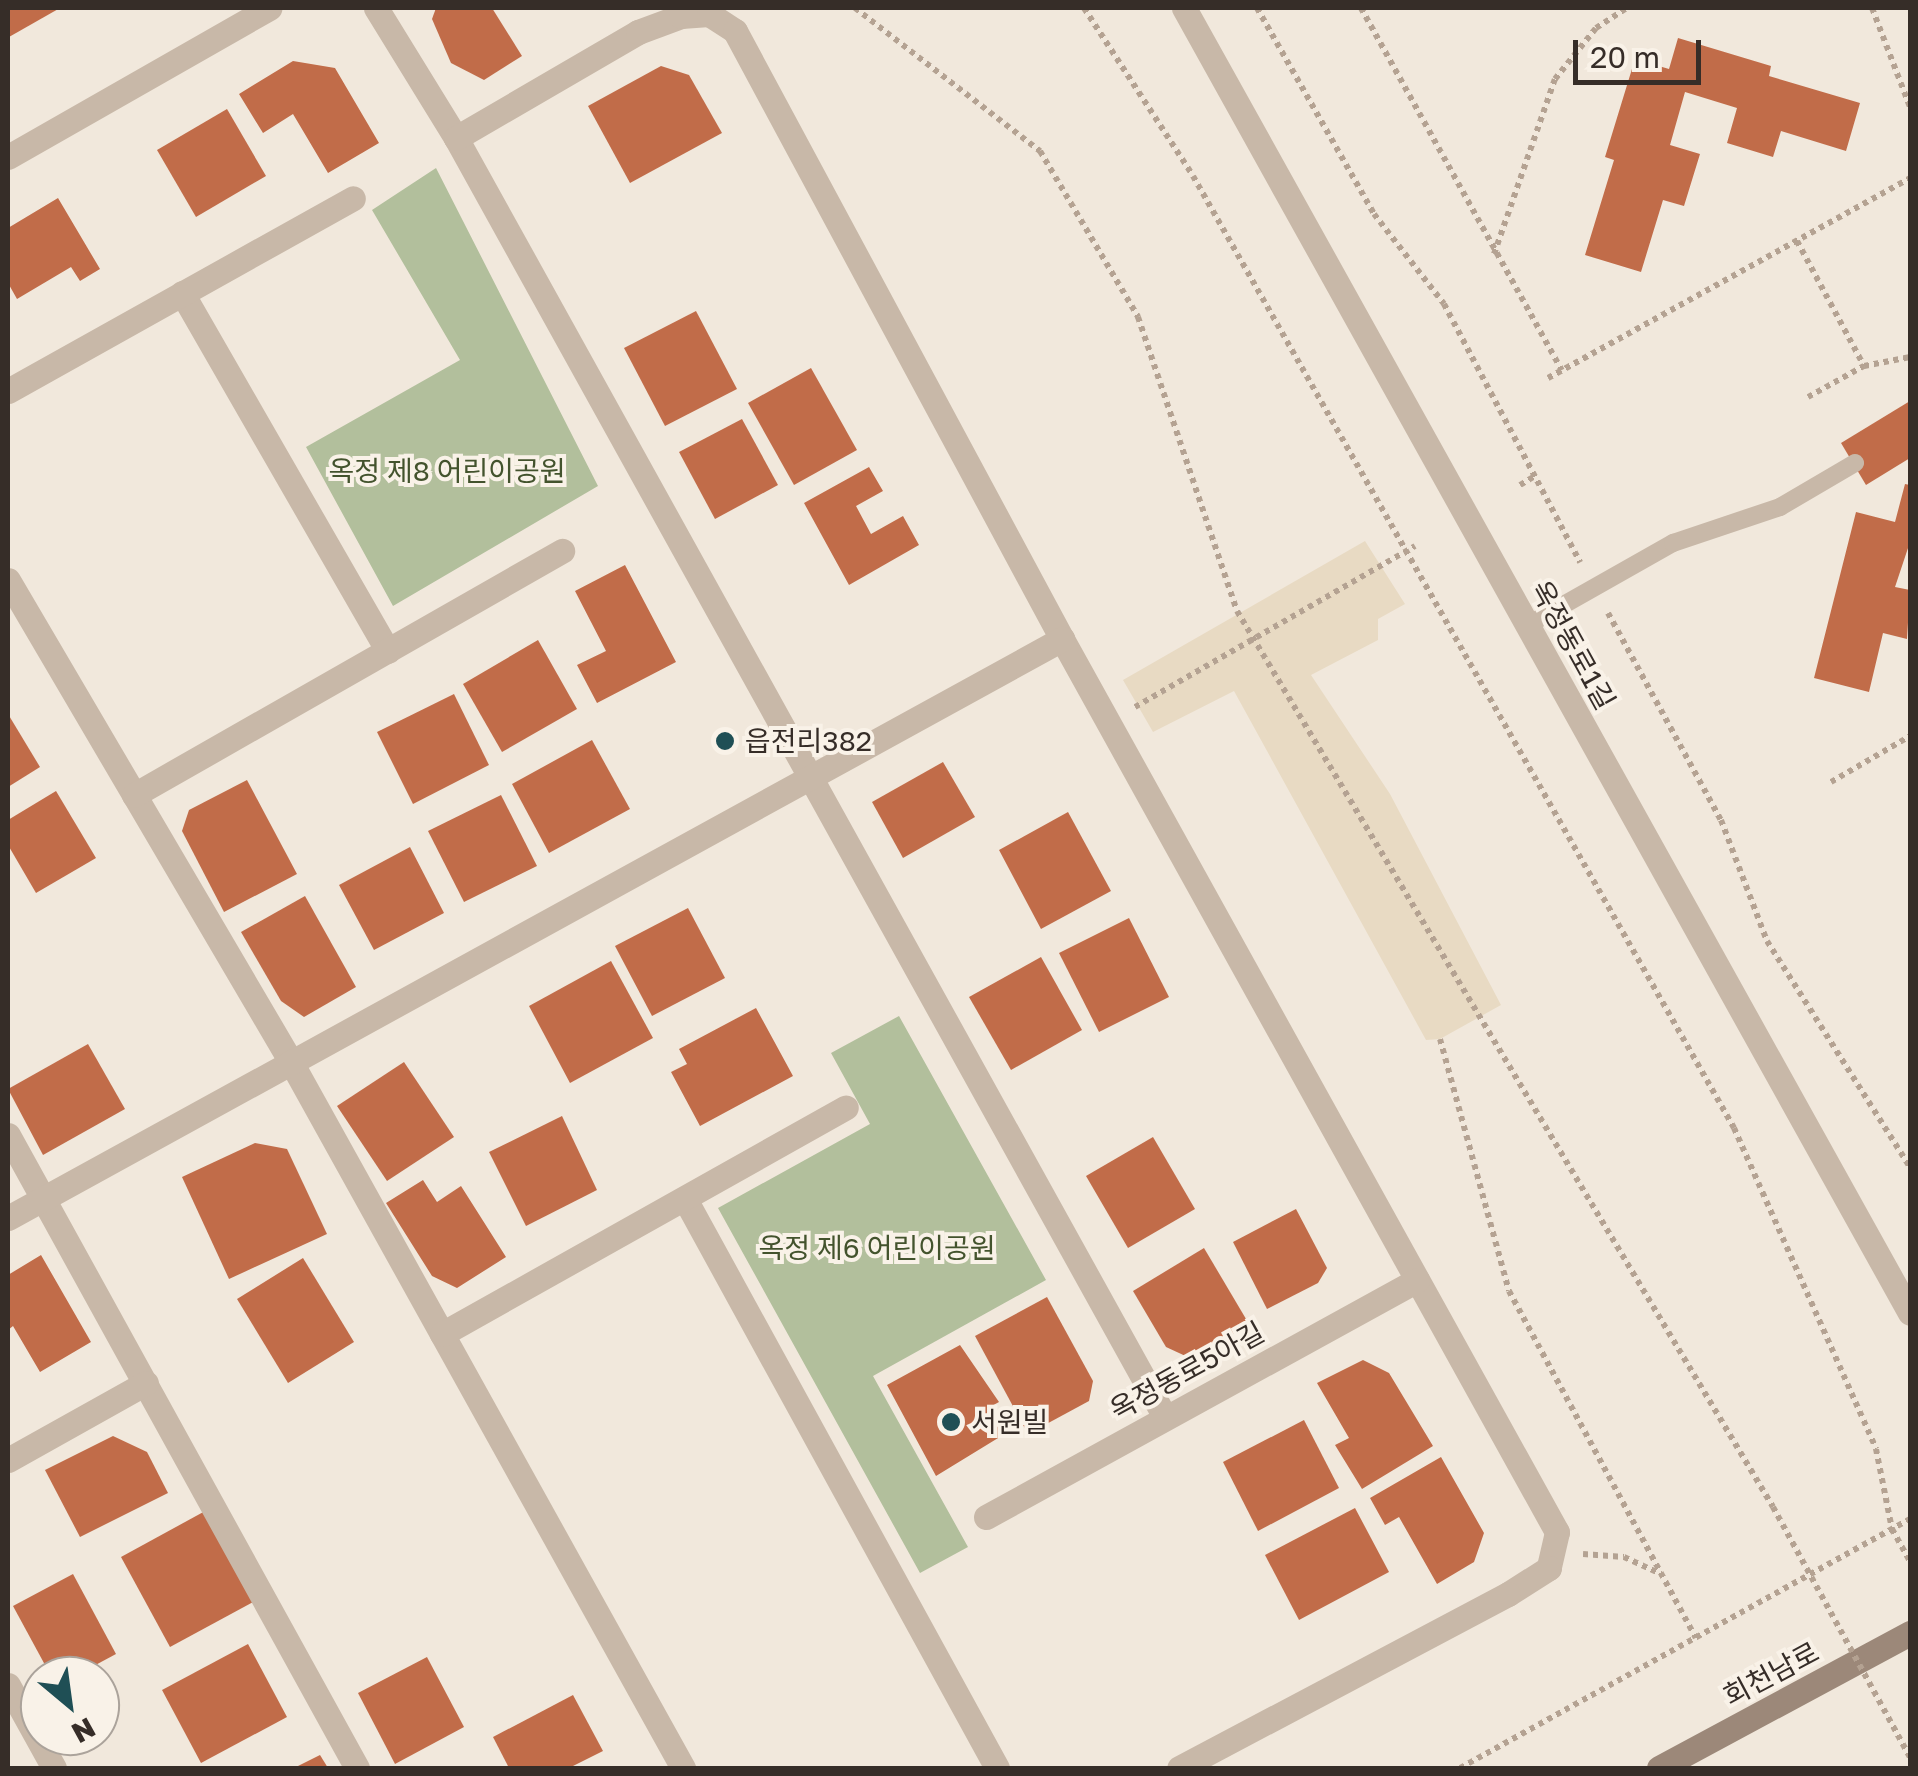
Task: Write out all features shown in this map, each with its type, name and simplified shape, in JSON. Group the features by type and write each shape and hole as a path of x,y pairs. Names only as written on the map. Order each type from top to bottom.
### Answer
{"main road":[{"name":"회천남로","path":"1659,1768 1910,1634"}],"street":[{"path":"8,157 268,8"},
{"path":"376,8 456,138 1165,1417"},
{"name":"옥정동로1길","path":"1184,8 1910,1312"},
{"path":"456,138 667,21 709,14 736,31 1062,639 1557,1532 1551,1561 1508,1594 1180,1768"},
{"path":"8,391 353,198"},
{"path":"182,293 388,651"},
{"path":"134,795 562,551"},
{"path":"8,580 291,1062 682,1768"},
{"path":"8,1218 1062,639"},
{"path":"442,1334 846,1108"},
{"path":"8,1135 357,1768"},
{"path":"684,1199 997,1768"},
{"name":"옥정동로5아길","path":"986,1516 1417,1280"},
{"path":"8,1460 146,1383"},
{"path":"8,1685 54,1768"}],"lane":[{"path":"1528,624 1683,538 1780,506 1855,463"}],"path":[{"path":"854,8 1040,151 1138,318 1237,611 1772,1508 1910,1757"},
{"path":"1084,8 1193,176 1402,553 1450,623 1734,1128 1876,1448 1892,1529 1910,1561"},
{"path":"1360,8 1494,256 1562,370"},
{"path":"1610,8 1615,16"},
{"path":"1494,256 1555,79 1596,28 1627,8"},
{"path":"1872,8 1910,107"},
{"path":"1548,378 1910,178"},
{"path":"1796,241 1864,366"},
{"path":"1808,397 1864,366 1910,357"},
{"path":"1520,484 1535,476"},
{"path":"1108,723 1414,546"},
{"path":"1831,782 1910,736"},
{"path":"1440,1039 1509,1291 1696,1638"},
{"path":"1460,1768 1910,1519"},
{"path":"1551,1561 1584,1554 1624,1557 1662,1575"}],"green space":[{"name":"옥정 제8 어린이공원","path":"436,168 598,486 393,606 306,447 460,360 372,210"},
{"name":"옥정 제6 어린이공원","path":"899,1016 1046,1280 873,1376 968,1547 920,1573 718,1208 870,1124 831,1053"}],"shaded area":[{"path":"1365,541 1405,604 1378,619 1378,640 1311,675 1390,794 1501,1005 1440,1039 1426,1040 1234,691 1153,732 1123,680"}],"building":[{"path":"8,8 60,8 9,37"},
{"path":"436,8 492,8 522,56 484,80 451,63 432,19"},
{"path":"1678,38 1771,66 1769,76 1860,103 1846,151 1781,131 1773,157 1727,143 1737,108 1685,92 1670,145 1700,154 1684,206 1663,200 1641,272 1585,255 1614,160 1605,157 1635,59 1669,69"},
{"path":"293,61 335,68 379,143 328,173 293,114 263,133 239,94"},
{"path":"661,66 689,75 722,133 630,183 588,106"},
{"path":"227,109 266,176 196,217 157,150"},
{"path":"58,198 100,269 80,281 71,267 17,299 8,283 8,228"},
{"path":"696,311 737,389 665,426 624,348"},
{"path":"811,368 857,450 794,485 748,403"},
{"path":"1910,401 1910,458 1866,485 1841,443"},
{"path":"742,419 778,485 715,519 679,452"},
{"path":"869,467 883,491 856,506 871,534 903,516 919,545 849,585 804,503"},
{"path":"1905,484 1910,485 1910,542 1895,587 1910,590 1907,639 1883,633 1869,692 1814,678 1856,512 1895,522"},
{"path":"625,565 676,662 597,703 577,665 606,651 575,591"},
{"path":"538,640 577,709 502,752 463,684"},
{"path":"454,694 489,765 413,804 377,732"},
{"path":"8,714 40,767 8,787"},
{"path":"592,740 630,809 549,853 512,784"},
{"path":"943,762 975,817 903,858 872,802"},
{"path":"247,780 297,874 224,912 182,831 189,810"},
{"path":"56,791 96,858 36,893 8,845 8,820"},
{"path":"501,795 537,866 464,902 428,831"},
{"path":"1068,812 1111,891 1041,929 999,850"},
{"path":"410,847 444,913 374,950 339,885"},
{"path":"305,896 356,987 304,1017 281,1001 241,932"},
{"path":"688,908 725,978 652,1016 615,946"},
{"path":"1129,918 1169,997 1099,1032 1059,953"},
{"path":"1041,957 1082,1030 1011,1070 969,997"},
{"path":"611,961 653,1038 570,1083 529,1006"},
{"path":"756,1008 793,1076 700,1126 671,1072 687,1064 679,1049"},
{"path":"88,1044 125,1109 43,1155 8,1089"},
{"path":"404,1062 454,1137 387,1181 337,1106"},
{"path":"562,1116 597,1190 526,1226 489,1152"},
{"path":"1153,1137 1195,1209 1128,1248 1086,1176"},
{"path":"255,1143 287,1149 327,1234 229,1279 182,1177"},
{"path":"423,1180 437,1202 461,1186 506,1257 457,1288 432,1276 386,1203"},
{"path":"1296,1209 1327,1268 1318,1283 1267,1309 1233,1242"},
{"path":"1204,1248 1249,1324 1192,1359 1166,1347 1133,1291"},
{"path":"41,1255 91,1342 40,1372 13,1326 8,1330 8,1275"},
{"path":"303,1258 354,1342 288,1383 237,1299"},
{"path":"1047,1297 1093,1381 1089,1401 1028,1434 975,1336"},
{"name":"서원빌","path":"960,1345 999,1402 988,1408 1003,1435 936,1476 887,1385"},
{"path":"1363,1360 1389,1373 1433,1446 1362,1489 1335,1445 1349,1438 1317,1383"},
{"path":"1304,1420 1339,1488 1258,1531 1223,1462"},
{"path":"113,1436 147,1452 168,1493 80,1537 45,1470"},
{"path":"1441,1457 1484,1533 1474,1562 1437,1584 1399,1517 1385,1525 1370,1498"},
{"path":"1355,1508 1389,1572 1299,1620 1265,1555"},
{"path":"207,1510 255,1601 170,1647 121,1557"},
{"path":"73,1574 116,1654 40,1656 13,1606"},
{"path":"248,1644 287,1717 201,1763 162,1690"},
{"path":"427,1657 464,1727 395,1764 358,1693"},
{"path":"573,1695 603,1751 569,1768 509,1768 493,1737"},
{"path":"320,1755 328,1768 294,1768"}],"place":[{"name":"읍전리382","path":"725,741"},
{"name":"서원빌","path":"951,1422"}]}
